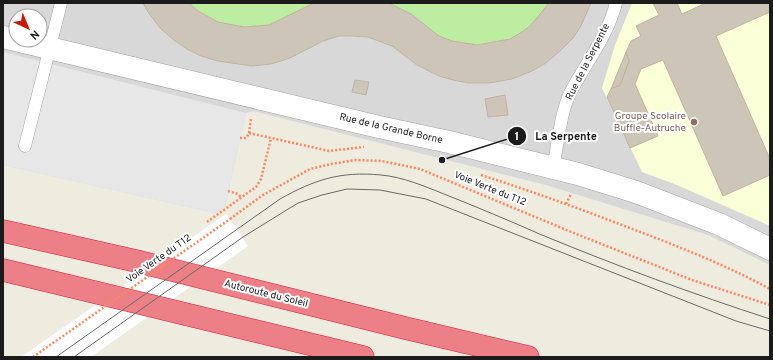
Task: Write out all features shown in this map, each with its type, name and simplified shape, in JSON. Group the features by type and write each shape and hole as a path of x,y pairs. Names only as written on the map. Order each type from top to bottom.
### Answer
{"highway":[{"name":"Autoroute du Soleil","path":"3,231 136,261 528,357"},
{"path":"3,270 363,357"}],"street":[{"name":"Rue de la Grande Borne","path":"3,38 378,127 449,142 553,168 636,192 719,224 770,249"}],"lane":[{"path":"25,146 60,3"},
{"name":"Rue de la Serpente","path":"553,168 562,116 570,95 602,37 616,3"}],"path":[{"path":"240,138 246,138 249,133 252,118"},
{"path":"249,133 329,151 371,146"},
{"path":"207,222 256,187 261,179 271,138"},
{"name":"Voie Verte du T12","path":"33,357 264,195 310,168 356,160 382,161 420,169 692,280 770,305"},
{"path":"479,174 680,246 770,289"},
{"path":"228,191 238,194 242,198"}],"shaded area":[{"path":"3,3 770,3 770,265 708,235 546,185 253,111 246,113 225,206 215,213 3,165"},
{"name":"Groupe Scolaire Buffle-Autruche","path":"632,3 770,3 770,226 677,185 642,172 602,88 615,45"},
{"path":"3,52 246,113 225,206 215,213 3,165"}],"green space":[{"path":"189,3 314,3 275,23 248,28 237,27 216,20 197,10"},
{"path":"389,3 549,3 530,26 510,39 498,43 474,45 440,36 416,17"}],"pier":[{"path":"226,214 248,246 91,357 21,357"}],"building":[{"path":"143,3 189,3 198,11 218,22 244,27 269,25 314,3 389,3 411,14 439,36 452,41 477,45 510,39 522,32 530,26 549,3 591,3 581,26 573,38 546,63 532,71 512,79 489,83 469,83 439,76 417,65 392,46 368,37 339,36 323,41 290,58 271,64 252,66 218,61 201,56 175,41 160,28"},
{"path":"653,3 677,3 682,14 706,3 770,3 770,12 716,36 770,159 770,175 723,196 663,60 641,69 635,84 658,136 630,148 607,97 611,89 620,85 629,61 626,52 631,41 641,36 636,26 659,15"},
{"path":"626,52 629,61 620,85 611,89"},
{"path":"355,80 369,82 366,95 352,92"},
{"path":"505,95 508,115 488,117 485,99"}],"tram line":[{"path":"56,357 280,199 292,192 316,182 328,178 353,174 389,176 413,182 627,269 770,319"},
{"path":"74,357 243,237 298,203 347,189 380,190 426,199 736,321 770,331"}],"place":[{"name":"Groupe Scolaire Buffle-Autruche","path":"694,122"},
{"name":"La Serpente","path":"442,160"}]}
